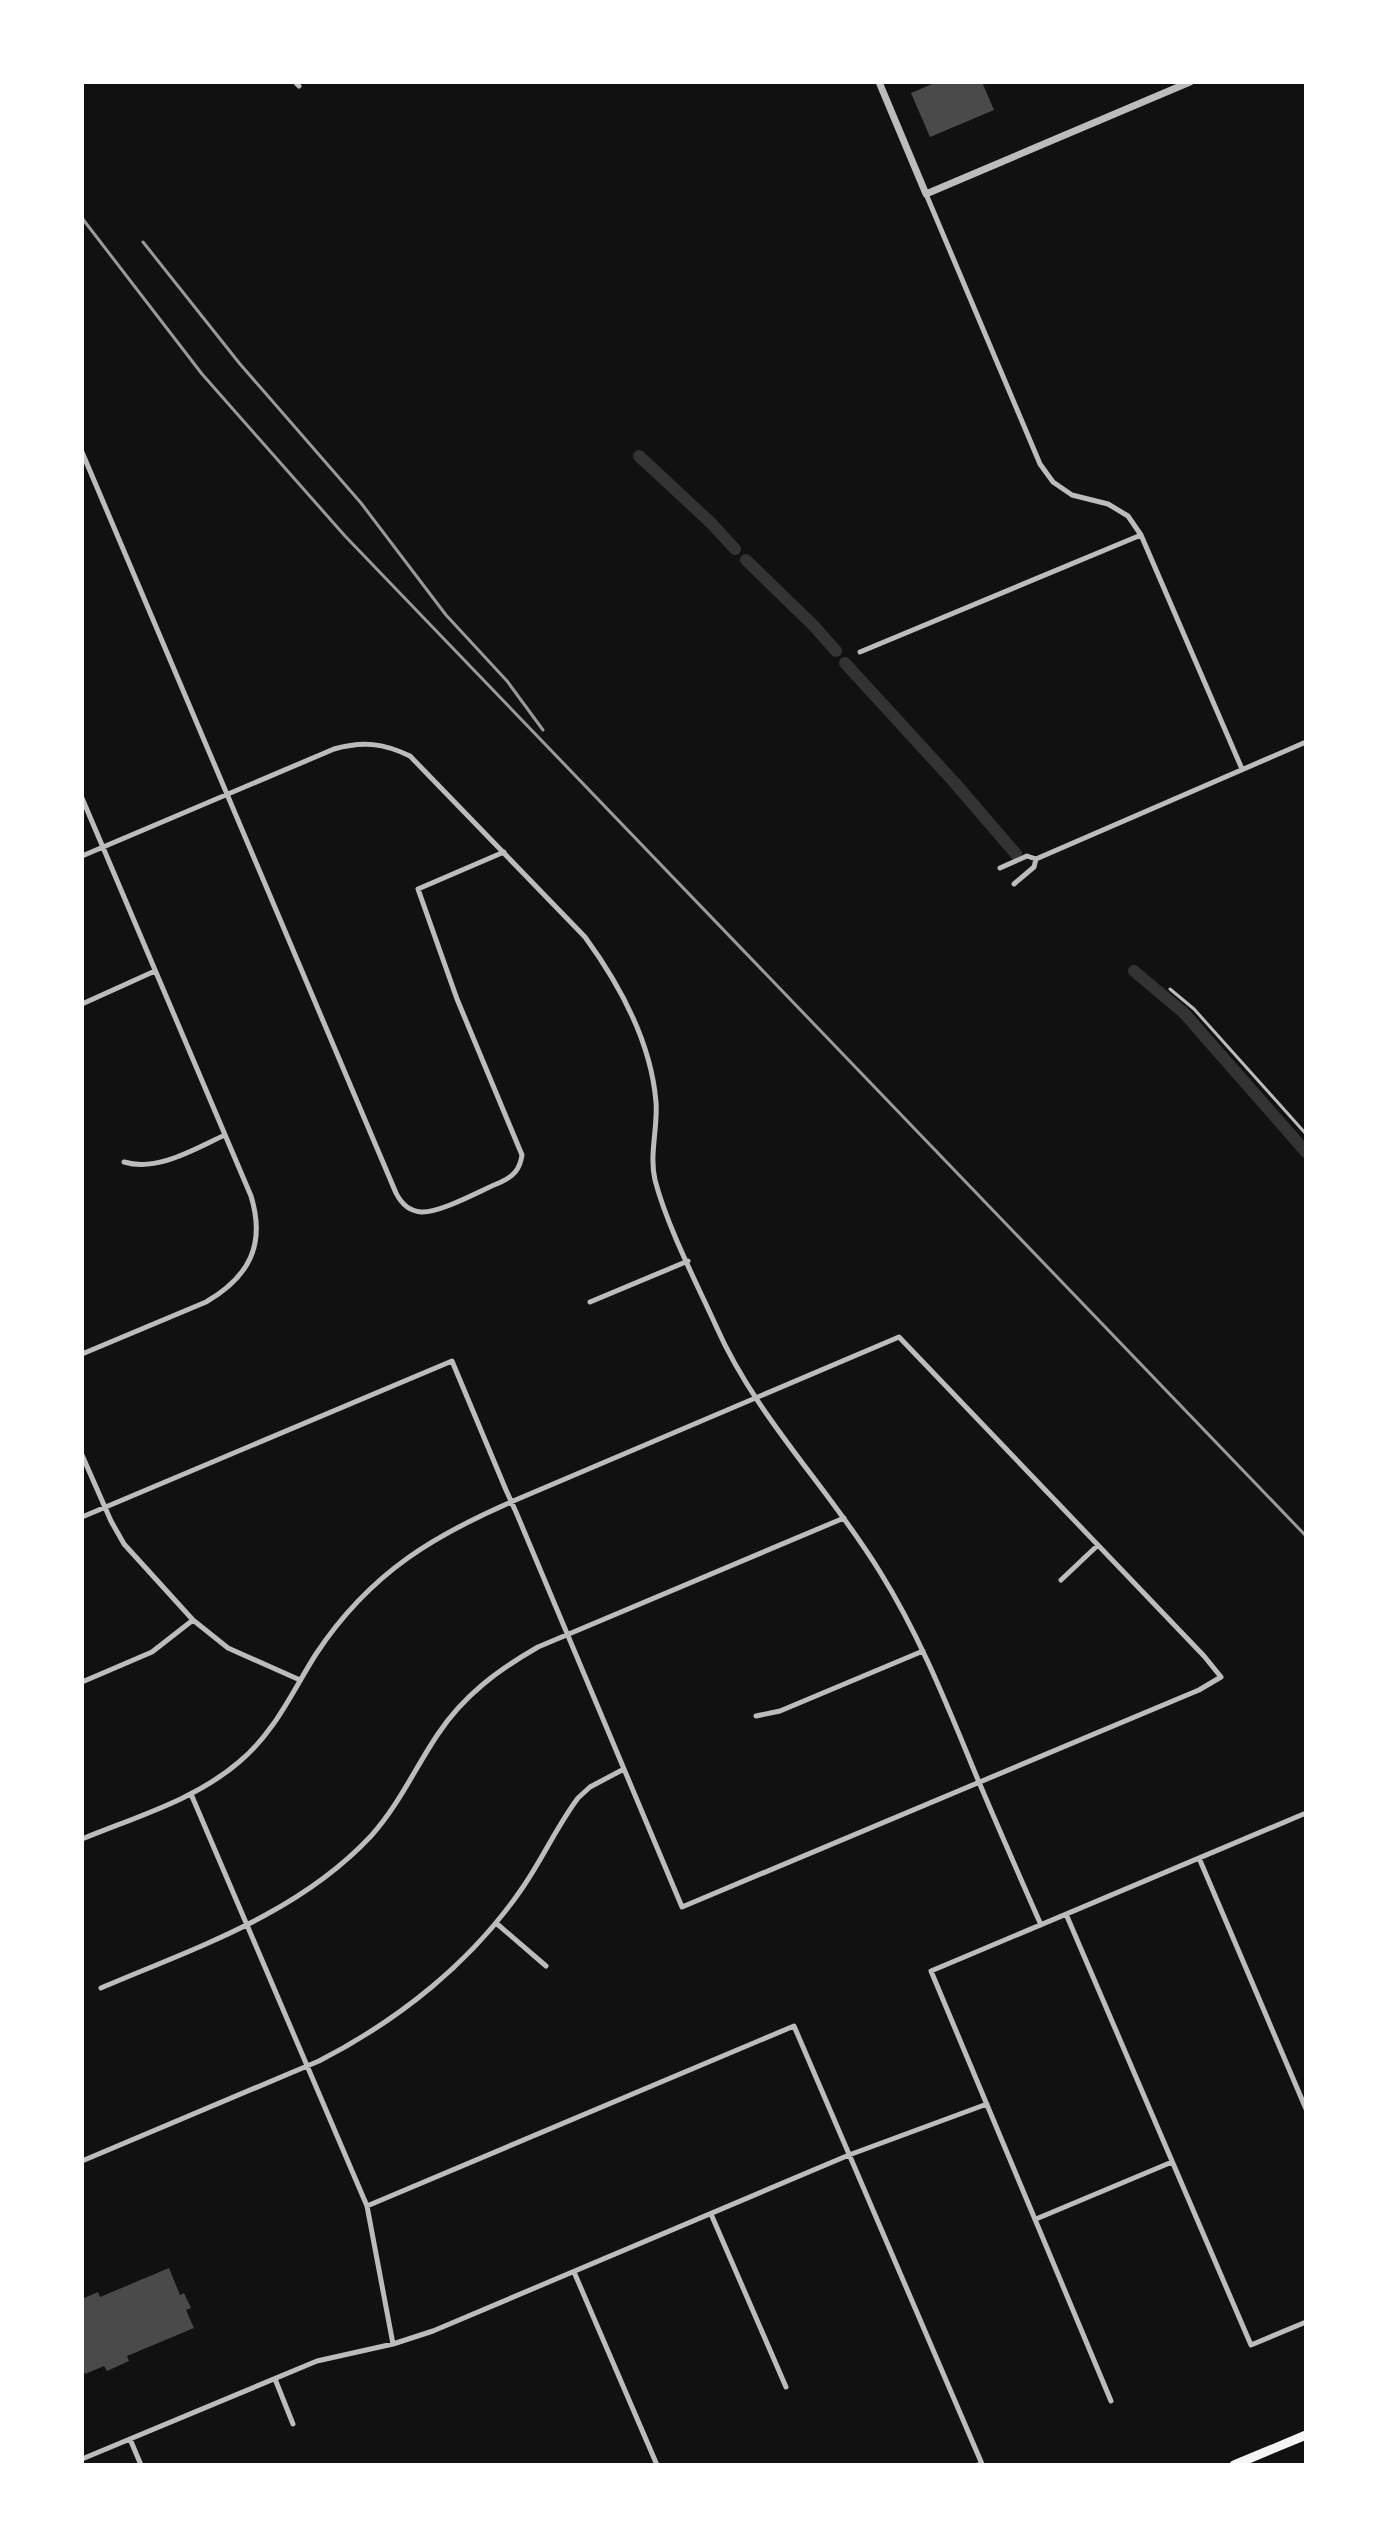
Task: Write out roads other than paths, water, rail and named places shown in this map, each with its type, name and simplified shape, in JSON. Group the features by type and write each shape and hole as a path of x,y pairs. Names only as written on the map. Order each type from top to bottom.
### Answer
{"main road":[{"path":"1234,2465 1306,2435"}],"street":[{"path":"879,82 1040,464 1053,482 1072,495 1108,504 1128,516 1141,535 1242,769"},
{"path":"926,194 1190,82"},
{"path":"82,452 396,1193 405,1206 422,1212 434,1210 510,1177 521,1165 522,1155 457,999 418,889 504,852"},
{"path":"860,652 1141,535"},
{"path":"82,856 334,749 369,742 410,756 585,937 625,1000 643,1043 656,1098 655,1178 718,1330 756,1398 880,1572 923,1651 1041,1925"},
{"path":"1000,868 1027,856 1037,859 1306,742"},
{"path":"82,798 225,1135 256,1213 257,1232 253,1255 237,1280 215,1297 82,1354"},
{"path":"1014,884 1034,867 1037,859"},
{"path":"82,1004 155,971"},
{"path":"124,1162 138,1166 153,1165 225,1135"},
{"path":"590,1302 688,1261"},
{"path":"82,1517 452,1361 511,1501 567,1635 682,1907 1199,1690 1221,1677 899,1337 511,1501 443,1533 389,1572 346,1615 300,1680 280,1717 255,1747 219,1778 191,1794 82,1839"},
{"path":"82,1455 117,1533 133,1555 193,1620 228,1648 300,1680"},
{"path":"101,1988 248,1925 301,1896 337,1869 372,1835 401,1798 437,1735 464,1700 498,1671 538,1647 844,1518"},
{"path":"1061,1580 1098,1545"},
{"path":"82,1682 152,1652 193,1620"},
{"path":"756,1716 780,1711 923,1651"},
{"path":"82,2161 307,2066 355,2041 415,2001 454,1967 496,1923 524,1886 578,1798 598,1782 624,1769"},
{"path":"191,1794 367,2206 393,2344"},
{"path":"1111,2401 931,1971 1306,1813"},
{"path":"1199,1858 1306,2109"},
{"path":"1066,1914 1251,2345 1306,2322"},
{"path":"496,1923 546,1966"},
{"path":"367,2206 794,2026 980,2464"},
{"path":"82,2459 330,2357 393,2344 433,2331 849,2155 987,2104"},
{"path":"1036,2219 1172,2162"},
{"path":"711,2214 786,2387"},
{"path":"574,2272 657,2465"},
{"path":"275,2379 293,2424"},
{"path":"130,2439 141,2465"}],"lane":[{"path":"1170,989 1194,1009 1306,1134"}],"waterway":[{"path":"639,456 735,549"},
{"path":"746,560 836,651"},
{"path":"845,663 1016,854"},
{"path":"1134,971 1184,1013 1306,1152"}],"railway":[{"path":"82,218 202,374 345,536 1306,1536"},
{"path":"143,242 240,364 361,503 446,615 507,681 543,730"}]}
